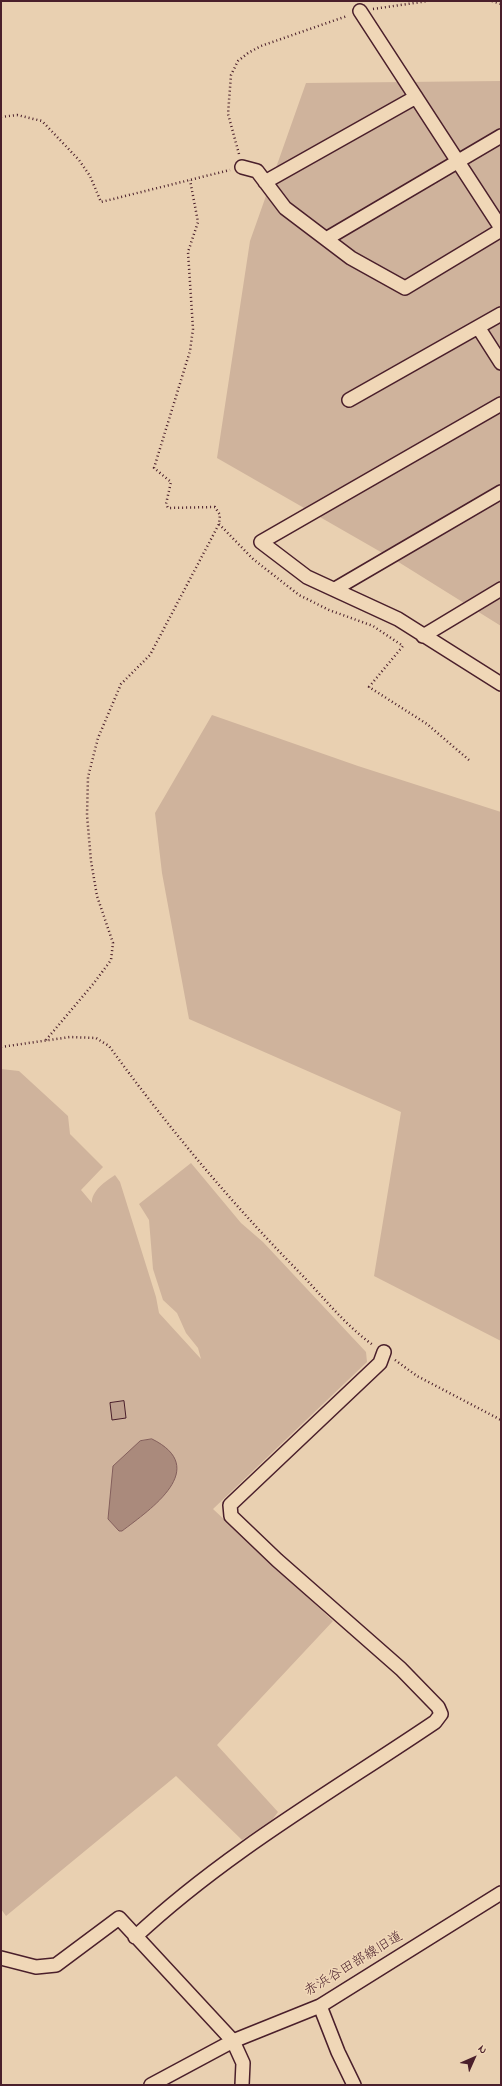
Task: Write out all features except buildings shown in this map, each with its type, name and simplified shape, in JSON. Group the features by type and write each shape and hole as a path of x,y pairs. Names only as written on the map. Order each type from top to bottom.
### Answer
{"street":[{"path":"242,167 257,171 285,208 351,258 405,288 501,229 360,11"},
{"path":"265,182 416,97"},
{"path":"326,239 501,136"},
{"path":"349,400 501,314"},
{"path":"478,327 501,363"},
{"path":"501,404 261,542 307,577 398,619 501,684"},
{"path":"335,589 501,492"},
{"path":"423,636 500,591"},
{"path":"135,1937 192,1887 250,1843 436,1722 441,1714 438,1707 401,1669 277,1560 231,1516 230,1505 380,1363 384,1352"},
{"name":"赤浜谷田部線旧道","path":"151,2085 233,2041 320,2006 501,1893"},
{"path":"1,1958 36,1967 56,1965 119,1918 233,2041 243,2063 242,2085"},
{"path":"320,2006 338,2052 354,2085"}],"path":[{"path":"1,117 17,115 42,121 79,160 90,176 101,202 242,167 228,114 231,75 238,61 248,53 261,46 360,11 428,1"},
{"path":"492,1 501,4"},
{"path":"46,1040 94,983 111,960 113,943 97,896 91,861 87,814 88,777 98,738 121,684 150,655 219,524 220,515 215,507 168,508 166,504 171,482 154,468 190,351 193,329 188,252 198,222 190,180"},
{"path":"403,646 369,687 427,724 469,760"},
{"path":"1,1047 70,1037 96,1038 109,1046 191,1154 250,1222 365,1339 417,1376 501,1420"}],"shaded area":[{"path":"501,81 501,626 400,563 217,458 250,241 306,83"},
{"path":"212,715 358,766 501,812 501,1341 374,1276 401,1112 189,1019 162,873 155,813"},
{"path":"1,1069 19,1071 68,1116 70,1134 103,1167 81,1190 92,1203 96,1190 107,1180 115,1175 120,1182 156,1297 159,1313 201,1359 198,1348 186,1333 177,1313 163,1300 153,1269 149,1220 139,1204 191,1163 241,1223 263,1242 366,1352 367,1362 213,1509 333,1621 217,1745 278,1812 272,1820 242,1840 176,1776 6,1916 1,1909"},
{"path":"152,1439 169,1450 176,1463 176,1475 170,1488 160,1500 134,1522 122,1531 119,1531 108,1519 113,1466 140,1441"}]}
